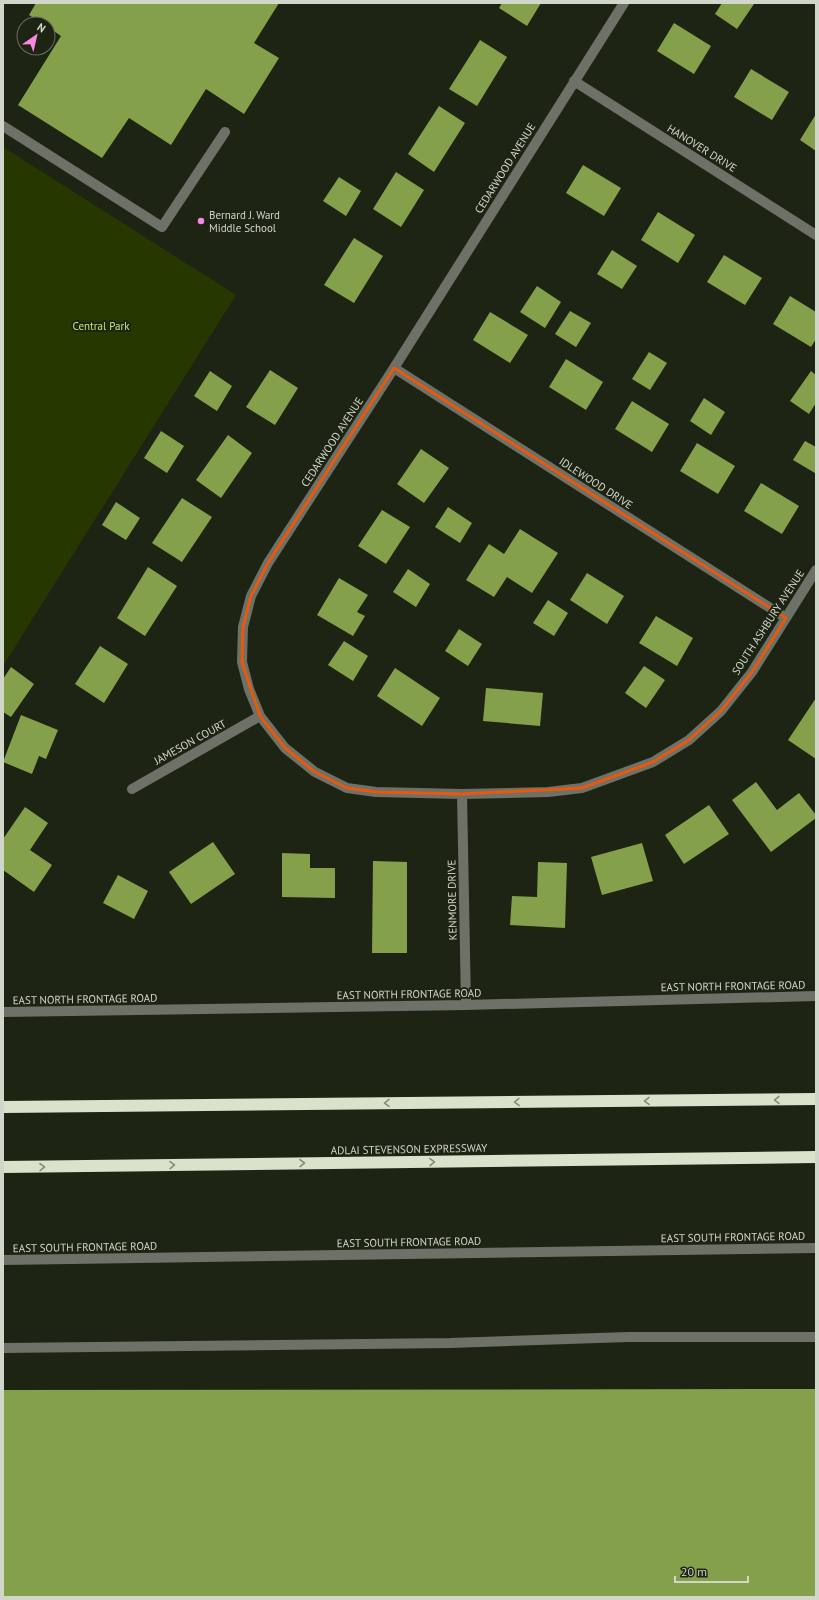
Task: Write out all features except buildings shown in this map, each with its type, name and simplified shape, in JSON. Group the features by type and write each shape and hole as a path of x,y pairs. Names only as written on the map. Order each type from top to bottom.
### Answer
{"highway":[{"path":"3,1107 816,1099"},
{"name":"ADLAI STEVENSON EXPRESSWAY","path":"3,1167 816,1157"}],"street":[{"name":"CEDARWOOD AVENUE","path":"462,794 376,792 347,788 315,772 285,748 260,716 249,689 242,662 243,628 250,596 268,563 394,368 624,3"},
{"name":"HANOVER DRIVE","path":"574,81 816,235"},
{"path":"3,126 162,227 225,132"},
{"name":"IDLEWOOD DRIVE","path":"394,368 786,618"},
{"name":"SOUTH ASHBURY AVENUE","path":"462,794 548,792 582,788 653,762 689,740 721,711 752,672 816,570"},
{"name":"JAMESON COURT","path":"132,789 260,716"},
{"name":"KENMORE DRIVE","path":"462,794 466,1005"},
{"name":"EAST NORTH FRONTAGE ROAD","path":"3,1012 466,1005 816,996"},
{"name":"EAST SOUTH FRONTAGE ROAD","path":"3,1260 816,1248"},
{"path":"3,1348 450,1343 628,1338 816,1337"}],"highlighted area":[{"path":"394,368 786,618 752,672 721,711 689,740 653,762 582,788 462,794 376,792 347,788 315,772 285,748 260,716 242,662 243,627 251,596 268,563"}],"green space":[{"name":"Central Park","path":"3,147 236,295 3,666"}],"place":[{"name":"Bernard J. Ward Middle School","path":"201,221"}]}
